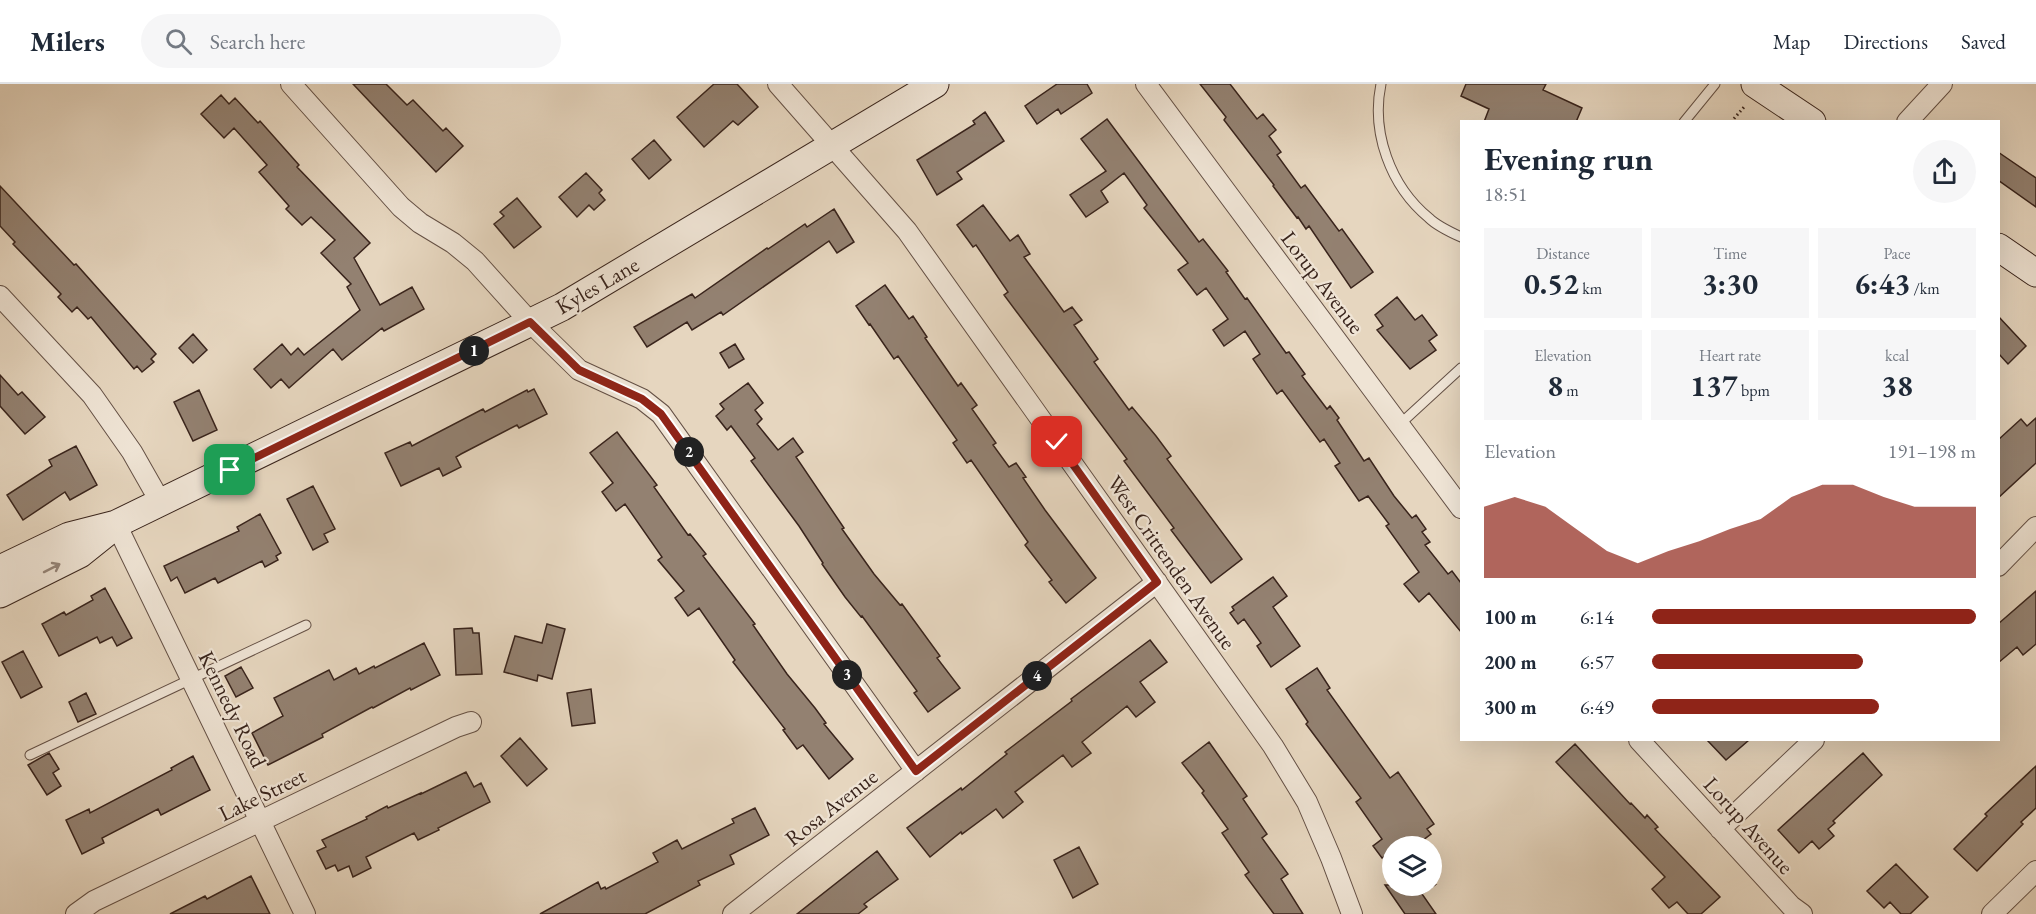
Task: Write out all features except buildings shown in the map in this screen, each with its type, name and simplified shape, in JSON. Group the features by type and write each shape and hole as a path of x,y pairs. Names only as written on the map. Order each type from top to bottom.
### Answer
{"main road":[{"name":"Kyles Lane","path":"0,569 69,536 116,524 562,307 935,84"},
{"path":"1750,95 1807,120"},
{"path":"2000,248 2036,273"},
{"name":"Kyles Lane","path":"0,594 80,554 116,524"}],"street":[{"path":"291,84 401,207 420,224 453,243 475,261 530,322 579,370 642,399 661,414 916,771"},
{"name":"West Crittenden Avenue","path":"778,84 907,231 1273,746 1307,802 1352,914"},
{"name":"Lorup Avenue","path":"1146,84 1460,507"},
{"path":"1909,120 1942,84"},
{"path":"0,296 92,395 132,452 161,503"},
{"name":"Kennedy Road","path":"116,524 305,914"},
{"path":"2000,564 2036,527"},
{"name":"Rosa Avenue","path":"732,914 1157,582"},
{"name":"Lake Street","path":"76,914 94,901 456,727 471,722"},
{"name":"Lorup Avenue","path":"1640,741 1791,906 1802,914"},
{"path":"1719,829 1813,741"},
{"path":"1992,914 2036,872"}],"lane":[{"path":"1381,84 1378,123 1386,154 1396,177 1406,194 1429,219 1460,236"},
{"path":"1686,120 1715,84"},
{"path":"1399,425 1460,369"},
{"path":"30,755 306,625"}],"path":[{"path":"1732,120 1750,95"}],"route":[{"path":"230,470 530,322 560,354 579,370 642,399 661,414 916,771 1157,582 1057,442"}]}
